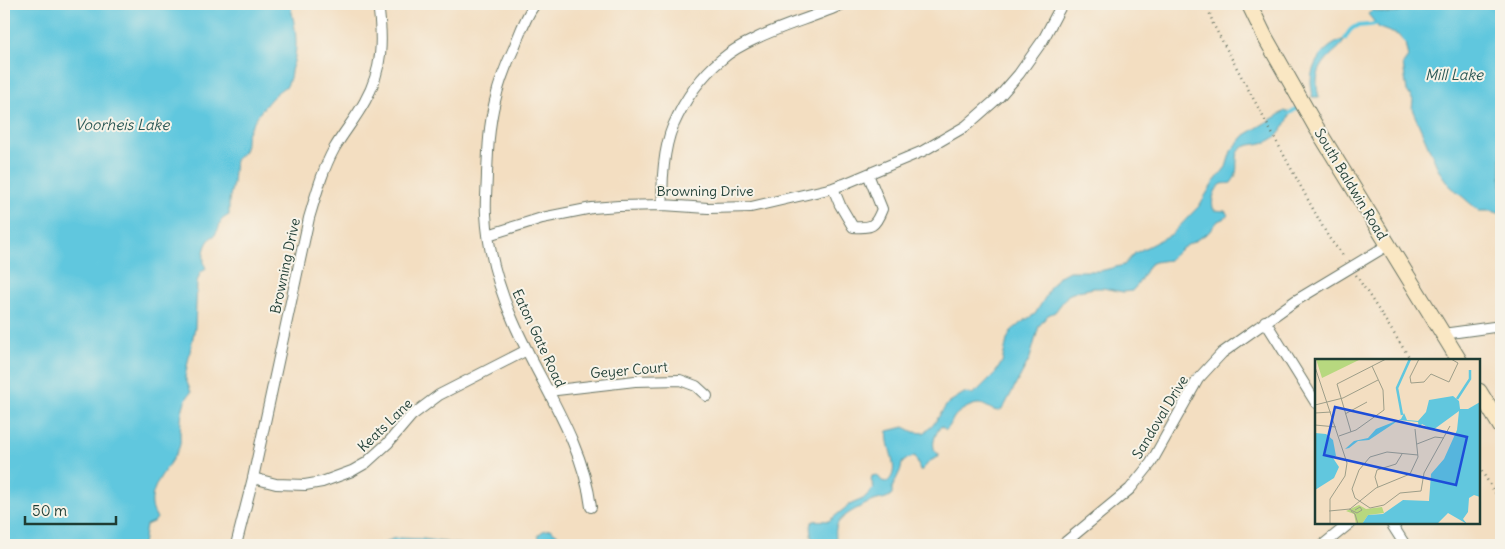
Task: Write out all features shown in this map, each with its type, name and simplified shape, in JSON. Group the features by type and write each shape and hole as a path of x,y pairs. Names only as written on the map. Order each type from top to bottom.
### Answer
{"main road":[{"name":"South Baldwin Road","path":"1249,4 1265,37 1302,102 1458,359"},
{"path":"1480,393 1501,427"}],"street":[{"name":"Browning Drive","path":"236,545 253,478 310,218 321,179 334,150 365,101 373,84 380,59 382,31 378,4"},
{"path":"663,205 664,161 672,128 687,100 701,80 723,58 754,39 844,4"},
{"name":"Browning Drive","path":"488,235 542,218 592,208 663,205 708,208 751,207 833,188 868,174 923,151 966,126 999,97 1019,74 1043,40 1062,4"},
{"name":"Eaton Gate Road","path":"531,5 506,66 495,101 488,138 486,213 488,235 492,260 500,287 514,324 579,458 590,497 591,508"},
{"path":"833,188 840,205 853,227 867,228 877,221 882,209 868,174"},
{"name":"Sandoval Drive","path":"1062,545 1130,489 1151,463 1198,379 1222,353 1295,301 1388,244"},
{"path":"1265,321 1315,401"},
{"path":"1443,334 1497,327"},
{"name":"Keats Lane","path":"253,478 276,484 305,485 322,482 352,471 366,463 388,443 411,416 439,395 527,350"},
{"name":"Geyer Court","path":"548,391 635,381 680,380 696,386 707,396"},
{"path":"1323,545 1349,524"},
{"path":"1392,524 1405,545"}],"lane":[{"path":"1497,327 1501,342"}],"path":[{"path":"1207,4 1213,24 1329,238 1351,267 1410,359"},
{"path":"1480,469 1501,502"}],"water":[{"name":"Voorheis Lake","path":"4,4 290,4 296,43 295,58 290,78 287,86 277,93 265,106 248,132 246,146 235,160 229,201 229,215 221,222 205,250 206,269 200,273 197,282 195,327 185,377 191,392 186,399 181,417 179,448 154,490 152,499 153,509 157,518 146,525 143,545 4,545"},
{"name":"Mill Lake","path":"1406,4 1501,4 1501,214 1492,211 1479,211 1449,185 1439,171 1412,109 1413,100 1407,91 1403,64 1408,57 1405,43 1398,35 1379,28 1368,14 1373,10 1397,13"},
{"path":"1345,39 1320,69 1317,79 1319,97 1312,97 1311,81 1317,61 1332,45"},
{"path":"1285,111 1290,113 1280,132 1267,142 1242,148 1238,155 1236,176 1231,183 1219,186 1215,192 1213,200 1214,210 1225,211 1228,215 1224,219 1218,221 1208,233 1181,249 1169,260 1154,262 1149,265 1132,291 1123,292 1094,288 1068,295 1055,312 1048,315 1039,326 1030,358 1004,407 996,411 977,404 960,412 946,430 941,426 936,433 934,450 939,455 938,457 930,461 922,470 920,470 915,456 907,459 902,463 890,496 864,505 841,519 836,530 836,540 830,545 806,545 812,540 810,528 812,522 829,521 849,505 863,499 874,488 871,480 872,476 877,475 882,481 887,482 891,477 893,465 888,444 888,431 904,427 914,432 924,433 933,425 948,403 964,393 972,394 977,391 996,372 1002,362 1011,331 1035,314 1050,287 1058,277 1069,271 1100,271 1124,265 1135,253 1172,234 1199,206 1213,183 1226,167 1231,151 1245,135"},
{"path":"550,529 559,536 563,545 542,545 538,535"},
{"path":"400,538 467,545 381,545 392,539"}],"waterway":[{"path":"1345,39 1354,27 1375,24"},
{"path":"1290,113 1300,106"}]}
